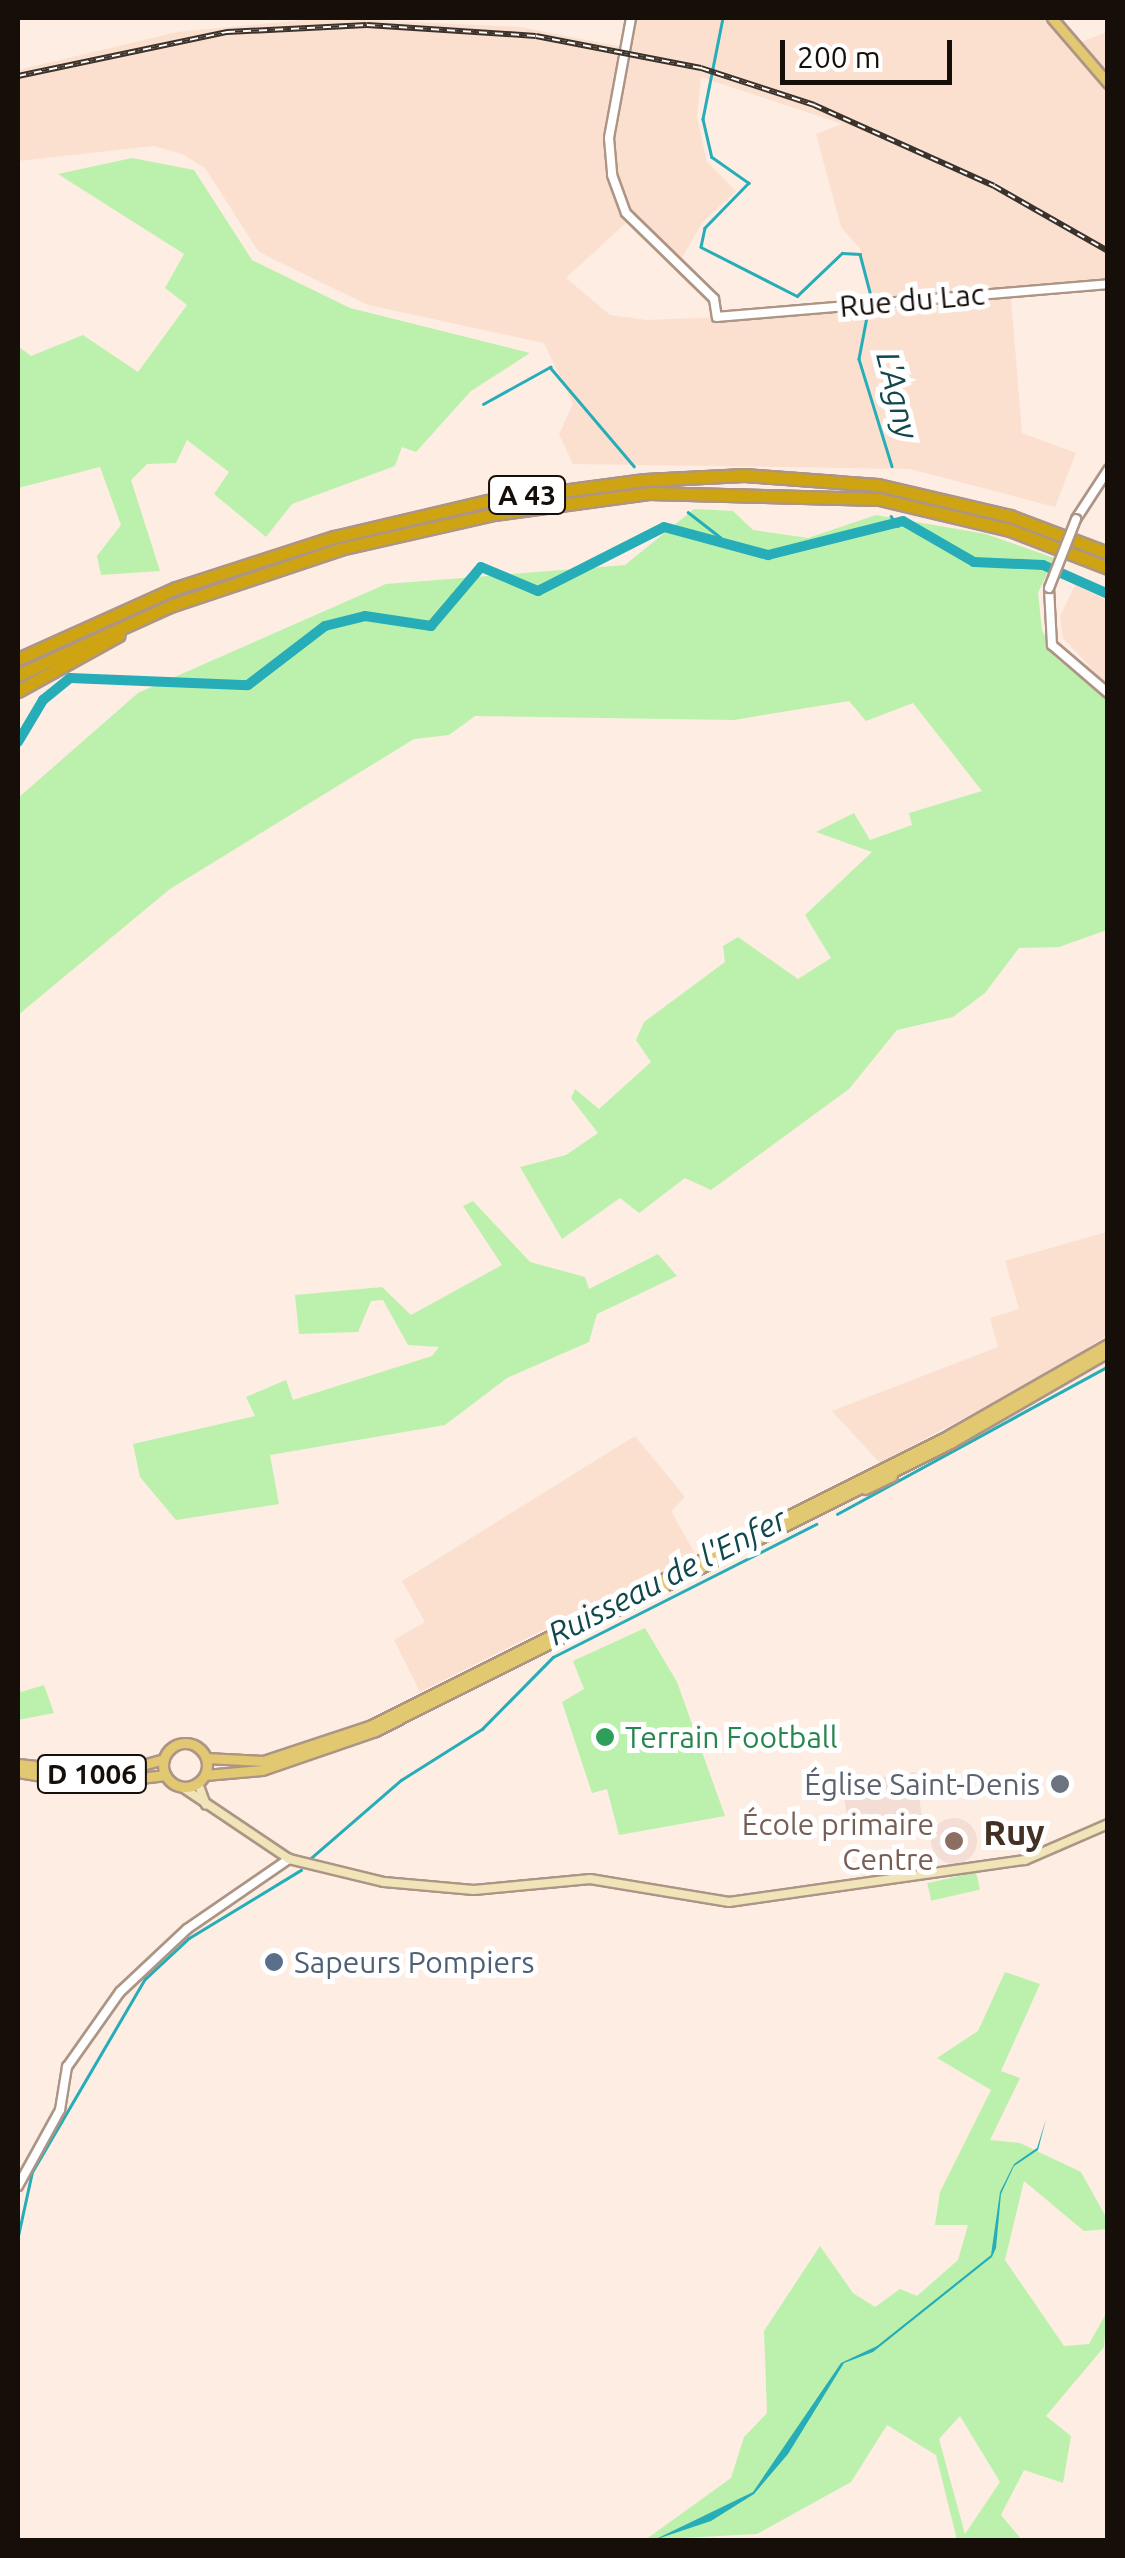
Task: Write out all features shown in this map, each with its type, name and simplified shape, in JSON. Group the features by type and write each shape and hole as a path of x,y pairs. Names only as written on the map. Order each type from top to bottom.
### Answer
{"highway":[{"name":"A 43","path":"18,659 176,588 316,542 472,504 629,482 744,475 878,485 1010,516 1108,553"},
{"name":"A 43","path":"18,675 208,592 460,520 696,490 908,504 1108,568"},
{"path":"18,691 208,592"}],"main road":[{"path":"1052,18 1103,79 1108,91"},
{"path":"1108,1344 974,1422 372,1725 263,1761 206,1758 185,1744 164,1759 166,1776 242,1832 289,1859 411,1887 590,1879 728,1902 816,1897 1034,1858 1108,1824"},
{"path":"182,1787 202,1779 262,1770 375,1732 910,1462 1108,1352"},
{"path":"206,1758 200,1800 242,1832"},
{"name":"D 1006","path":"18,1764 110,1774 164,1759"},
{"name":"D 1006","path":"18,1772 91,1784 166,1776"}],"street":[{"name":"Rue du Lac","path":"630,18 612,175 626,213 712,296 718,317 1108,284"},
{"path":"1108,470 1076,519 1049,588 1052,645 1108,693"},
{"path":"18,2186 60,2110 67,2067 120,1992 187,1929 289,1859"}],"shaded area":[{"path":"325,18 520,27 623,47 627,60 633,18 1042,18 1068,47 1107,32 1107,279 1010,286 1022,433 1076,453 1055,507 910,469 573,464 559,434 573,404 544,343 368,305 277,261 258,251 205,168 182,154 154,146 18,161 18,70 177,32","holes":["701,77 842,124 816,134 841,227 861,250 873,311 647,320 610,315 566,278 628,221 677,266 702,223 736,191 707,162 697,117"]},
{"path":"1075,585 1107,600 1107,685 1063,638 1060,616"},
{"path":"1107,1232 1107,1335 1059,1367 880,1463 832,1411 998,1347 990,1318 1019,1309 1005,1261"},
{"path":"635,1436 685,1497 671,1511 695,1554 420,1692 394,1640 425,1622 402,1581"},
{"path":"915,1772 923,1820 850,1832 842,1784"},
{"name":"École primaire Centre","path":"954,1818 971,1824 977,1841 971,1858 954,1864 937,1858 931,1841 937,1824"}],"green space":[{"path":"132,158 194,170 252,260 350,308 530,353 471,391 416,452 402,447 395,466 292,504 266,537 214,494 229,472 187,440 176,463 147,464 131,480 160,571 101,575 97,556 121,525 100,467 18,488 18,346 31,356 83,335 138,372 187,305 165,288 184,254 58,174"},
{"path":"694,509 733,511 753,530 808,538 876,515 986,534 1054,558 1038,593 1042,630 1055,657 1107,700 1107,930 1059,947 1019,948 985,993 953,1017 897,1030 849,1089 711,1190 685,1178 639,1213 620,1198 562,1239 520,1167 566,1155 598,1133 571,1098 575,1089 599,1109 651,1062 636,1040 644,1022 725,962 723,946 738,937 798,979 831,958 805,915 872,852 816,832 854,813 870,840 912,825 909,813 982,791 913,703 866,721 849,701 734,720 475,716 449,735 414,739 170,889 18,1015 18,798 138,693 386,584 625,565"},
{"path":"473,1201 530,1262 585,1277 589,1289 658,1254 677,1276 597,1314 589,1342 507,1378 445,1425 270,1455 279,1504 176,1520 140,1477 133,1444 255,1416 246,1397 286,1380 293,1400 432,1356 439,1347 408,1345 383,1300 371,1301 358,1332 299,1334 295,1295 382,1287 411,1315 502,1265 463,1206"},
{"path":"645,1628 677,1682 725,1816 619,1835 607,1789 592,1793 562,1702 584,1689 573,1661"},
{"path":"18,1683 21,1692 44,1685 54,1713 18,1720"},
{"path":"976,1872 980,1890 931,1901 927,1883"},
{"path":"1005,1972 1040,1984 1001,2071 1020,2078 990,2140 1020,2143 1081,2172 1107,2219 1107,2229 1084,2231 1024,2181 1005,2260 1064,2346 1089,2344 1107,2312 1104,2347 1046,2416 1071,2436 1063,2483 1024,2470 1001,2515 1022,2540 957,2540 936,2455 887,2425 851,2482 757,2534 645,2540 731,2478 744,2437 767,2413 764,2331 820,2246 853,2293 875,2307 900,2289 917,2296 958,2260 968,2225 935,2225 940,2192 991,2090 937,2058 978,2031","holes":["960,2416 1000,2482 965,2534 939,2439"]}],"water":[{"path":"1046,2119 1038,2150 1014,2166 1001,2194 992,2257 873,2352 844,2363 788,2454 754,2494 711,2521 654,2540 753,2492 841,2363 877,2346 991,2255 1000,2192 1014,2164 1037,2148"}],"waterway":[{"name":"L'Agny","path":"723,18 703,119 712,157 749,183 705,228 701,247 797,296 842,253 860,254 871,296 859,359 892,466"},
{"path":"483,404 550,367 634,466"},
{"path":"688,512 720,537"},
{"name":"L'Agny","path":"891,516 898,526"},
{"path":"18,742 43,700 70,678 248,685 325,626 365,616 431,626 481,567 538,591 664,527 768,555 903,521 974,562 1043,565 1108,594"},
{"name":"Ruisseau de l'Enfer","path":"837,1514 1108,1366"},
{"name":"Ruisseau de l'Enfer","path":"311,1858 401,1780 482,1729 553,1657 816,1524"},
{"name":"Ruisseau de l'Enfer","path":"18,2236 32,2172 145,1979 189,1938 301,1870"}],"railway":[{"path":"18,76 227,32 367,25 536,36 701,68 814,105 994,186 1108,251"}],"place":[{"name":"Terrain Football","path":"605,1737"},
{"name":"Église Saint-Denis","path":"1060,1784"},
{"name":"École primaire Centre","path":"954,1841"},
{"name":"Sapeurs Pompiers","path":"274,1962"}],"district":[{"name":"Ruy","path":"1014,1832"}]}
